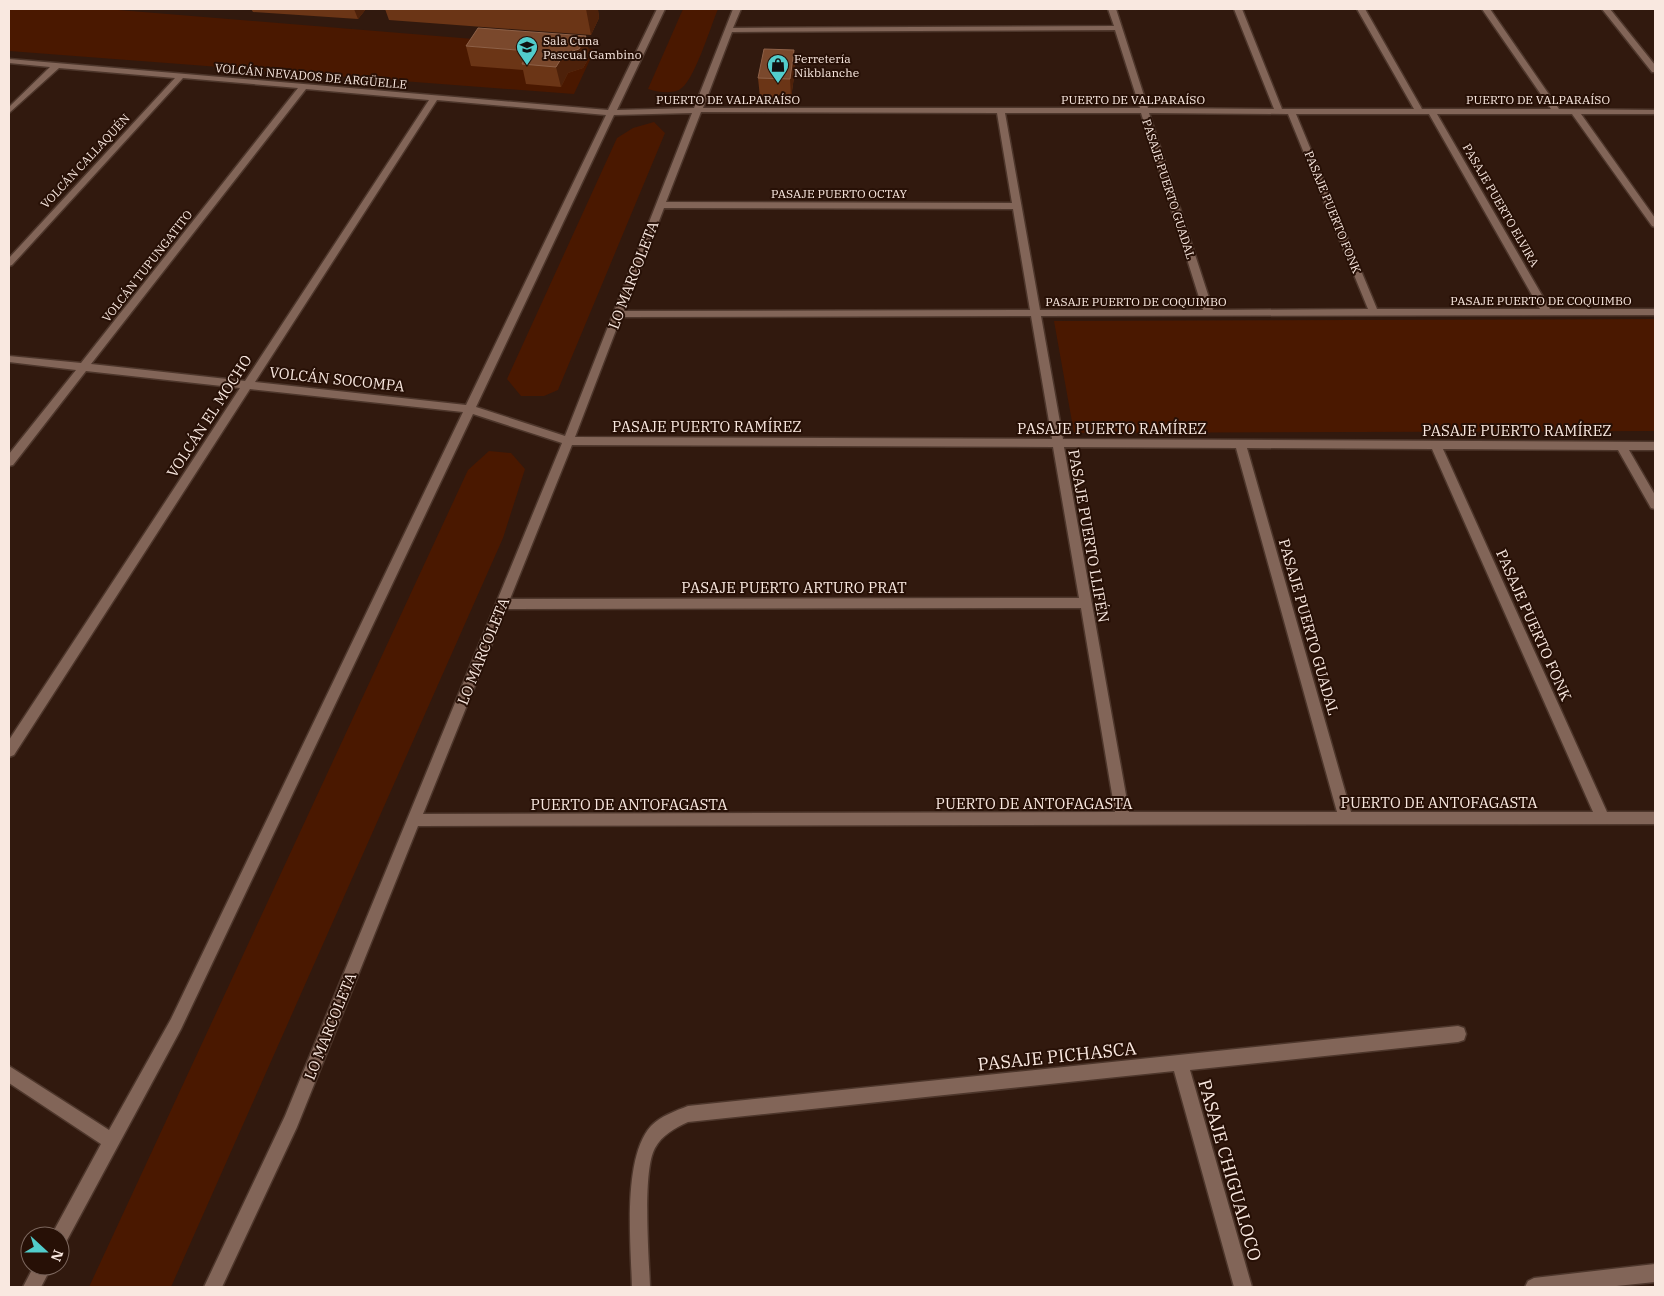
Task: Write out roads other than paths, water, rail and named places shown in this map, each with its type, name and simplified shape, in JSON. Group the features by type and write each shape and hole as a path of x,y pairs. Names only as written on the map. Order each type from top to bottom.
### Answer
{"street":[{"path":"65,1226 176,1024 661,9"},
{"name":"LO MARCOLETA","path":"213,1287 291,1121 568,441 737,9"},
{"name":"PASAJE PUERTO GUADAL","path":"1112,9 1209,313"},
{"path":"1238,9 1279,111"},
{"path":"1361,9 1419,112"},
{"path":"1486,9 1557,112"},
{"path":"1606,9 1655,70"},
{"path":"729,30 1118,28"},
{"name":"VOLCÁN NEVADOS DE ARGÜELLE","path":"9,61 611,112"},
{"path":"9,111 57,65"},
{"name":"VOLCÁN CALLAQUÉN","path":"9,263 181,76"},
{"name":"VOLCÁN TUPUNGATITO","path":"9,462 304,86"},
{"name":"VOLCÁN EL MOCHO","path":"9,751 435,97"},
{"name":"PUERTO DE VALPARAÍSO","path":"611,112 697,110 1655,112"},
{"name":"PASAJE PUERTO LLIFÉN","path":"1001,111 1123,819"},
{"name":"PASAJE PUERTO FONK","path":"1291,111 1374,313"},
{"name":"PASAJE PUERTO ELVIRA","path":"1432,112 1547,312"},
{"path":"1575,112 1655,224"},
{"name":"PASAJE PUERTO OCTAY","path":"660,205 1017,206"},
{"name":"PASAJE PUERTO DE COQUIMBO","path":"617,314 1655,312"},
{"name":"VOLCÁN SOCOMPA","path":"9,359 470,409 568,441"},
{"name":"PASAJE PUERTO RAMÍREZ","path":"568,441 1655,446"},
{"name":"PASAJE PUERTO GUADAL","path":"1240,444 1346,819"},
{"name":"PASAJE PUERTO FONK","path":"1436,445 1603,818"},
{"path":"1621,445 1655,505"},
{"name":"PASAJE PUERTO ARTURO PRAT","path":"502,604 1086,603"},
{"name":"PUERTO DE ANTOFAGASTA","path":"414,820 1655,818"},
{"name":"PASAJE PICHASCA","path":"641,1287 639,1176 642,1154 652,1136 675,1118 688,1114 1458,1034"},
{"name":"PASAJE CHIGUALOCO","path":"1180,1063 1243,1287"},
{"path":"9,1074 111,1141"},
{"path":"1534,1287 1655,1273"},
{"path":"32,1287 38,1276"}],"place":[{"name":"Sala Cuna Pascual Gambino","path":"527,66"},
{"name":"Ferretería Nikblanche","path":"778,84"}]}
